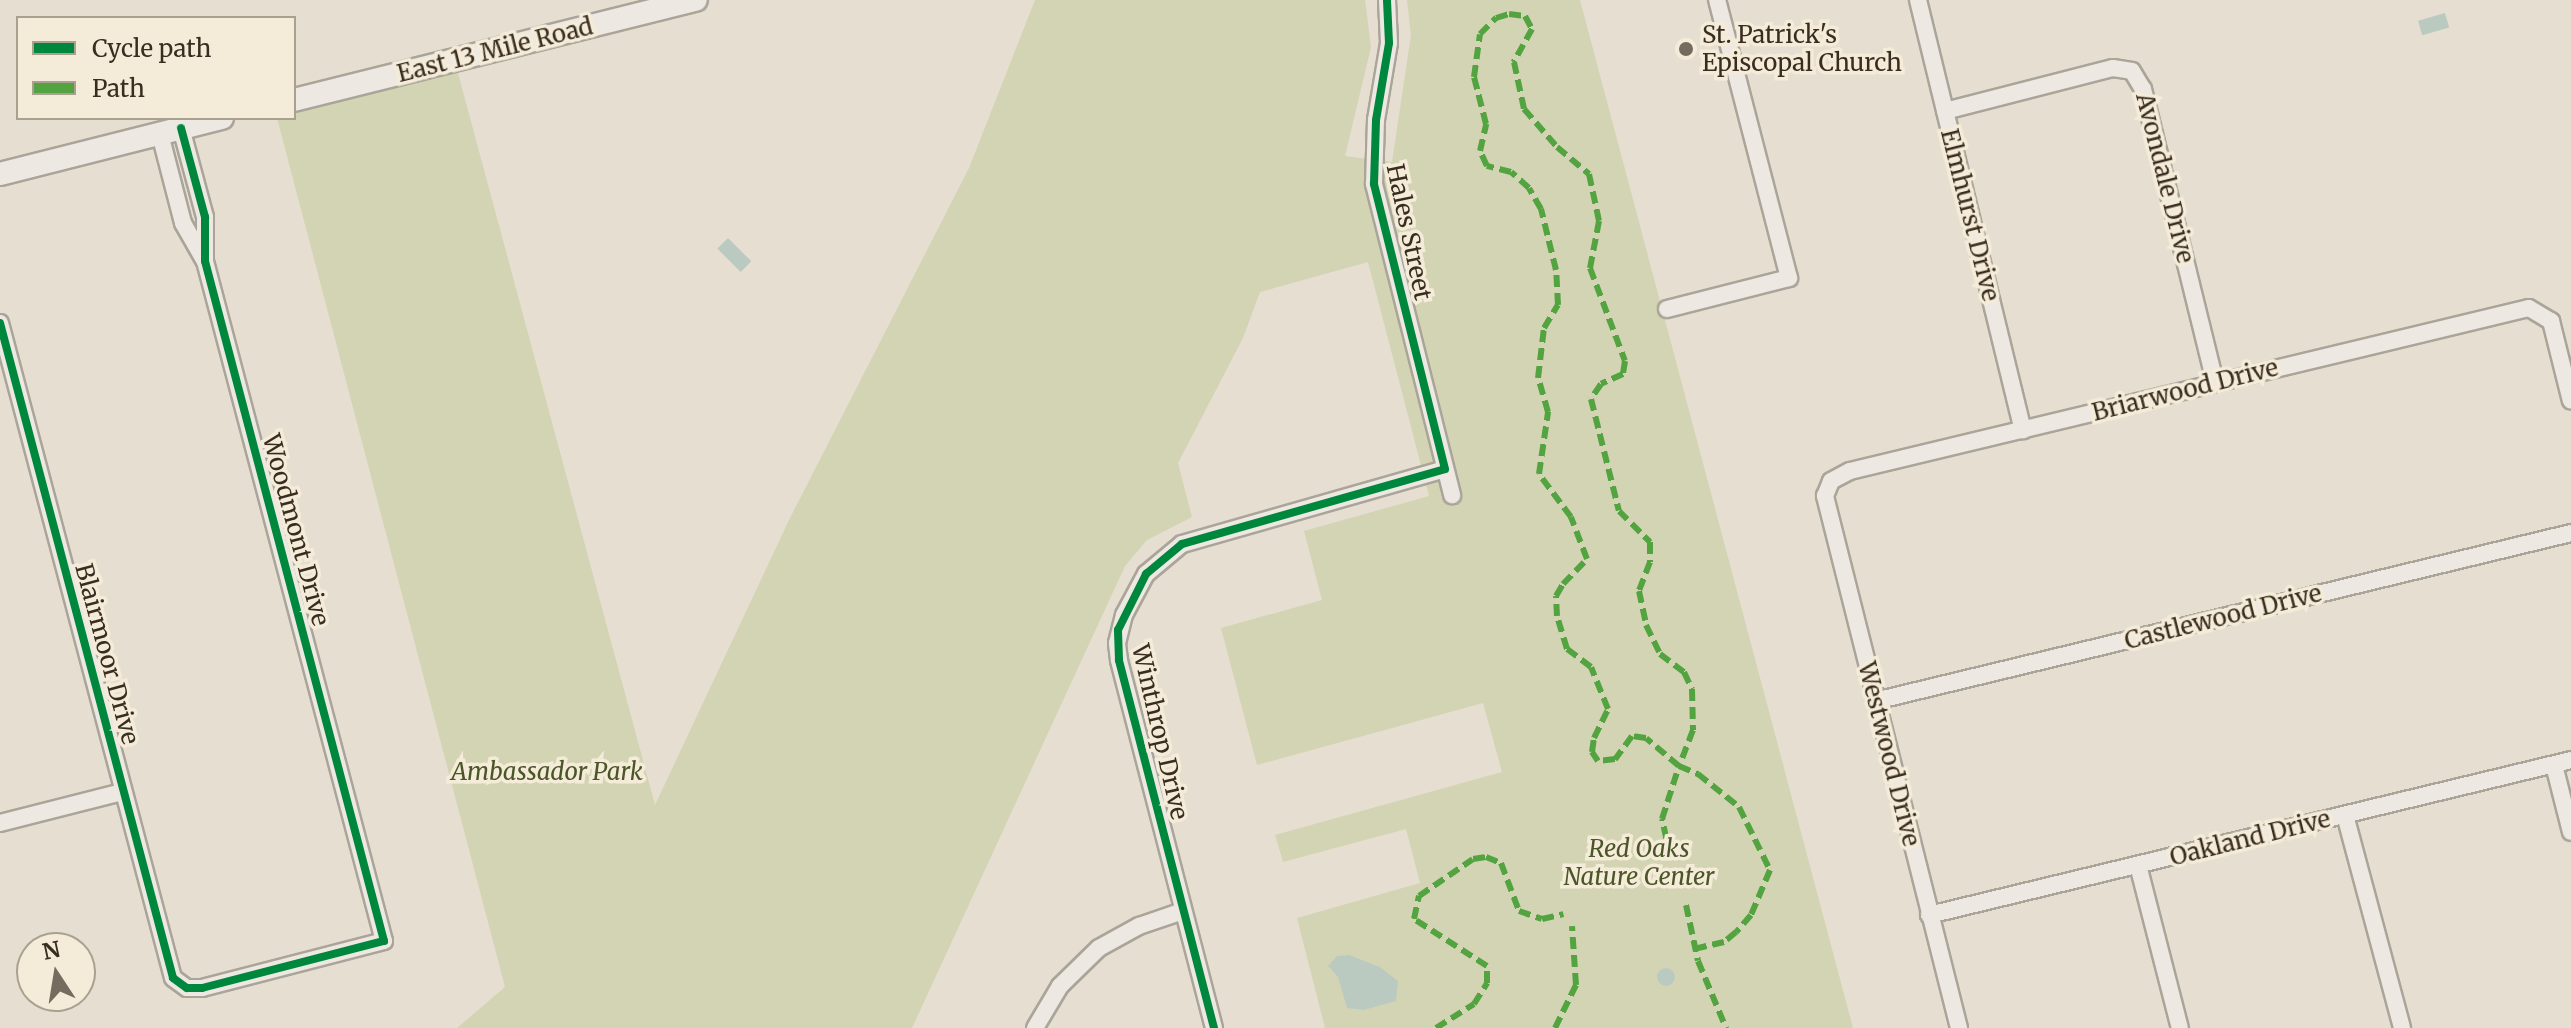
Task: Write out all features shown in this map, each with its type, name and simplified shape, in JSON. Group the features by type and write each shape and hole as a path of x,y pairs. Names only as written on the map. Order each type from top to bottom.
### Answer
{"main road":[{"name":"East 13 Mile Road","path":"296,100 696,0"},
{"path":"0,174 214,120"}],"street":[{"name":"Hales Street","path":"1387,0 1389,43 1373,148 1374,184 1452,495"},
{"path":"1667,309 1789,278 1717,0"},
{"name":"Elmhurst Drive","path":"1918,0 2023,430"},
{"name":"Avondale Drive","path":"1945,111 2113,68 2132,71 2143,89 2215,383"},
{"name":"Woodmont Drive","path":"171,131 183,223 205,261 384,941 187,988"},
{"name":"Briarwood Drive","path":"1831,481 1844,473 2523,309 2542,311 2551,321 2571,401"},
{"name":"Blairmoor Drive","path":"0,323 170,972 187,988"},
{"name":"Winthrop Drive","path":"1214,1028 1117,643 1121,622 1146,574 1161,557 1200,537 1445,469"},
{"name":"Westwood Drive","path":"1831,481 1825,496 1959,1028"},
{"name":"Castlewood Drive","path":"1875,701 2571,533"},
{"name":"Oakland Drive","path":"1929,915 2571,760"},
{"path":"2554,765 2571,832"},
{"path":"0,823 122,792"},
{"path":"2345,815 2402,1028"},
{"path":"2138,865 2180,1028"},
{"path":"1035,1028 1060,986 1099,948 1139,926 1183,911"}],"green space":[{"path":"1035,0 1365,0 1371,47 1345,156 1392,162 1411,35 1407,0 1580,0 1853,1028 1325,1028 1297,918 1420,883 1406,829 1283,862 1275,835 1502,772 1483,703 1257,765 1221,628 1322,600 1304,531 1429,496 1368,262 1260,292 1243,338 1178,463 1192,517 1147,540 1125,566 912,1028 457,1028 505,987 278,120 296,120 296,102 455,62 655,805 789,520 969,168"}],"shaded area":[{"path":"2445,13 2449,27 2422,35 2418,21"},
{"path":"728,238 751,261 741,272 717,249"},
{"path":"1349,955 1380,967 1398,981 1396,1001 1364,1010 1347,1008 1338,977 1328,966 1337,956"},
{"path":"1666,968 1675,977 1666,986 1657,977"}],"marked path":[{"path":"1509,14 1525,16 1532,29 1514,62 1524,109 1557,147 1589,174 1599,221 1590,268 1625,361 1623,374 1601,384 1591,399 1619,511 1650,542 1650,562 1639,591 1646,625 1660,654 1684,672 1692,689 1693,730 1679,766 1646,738 1632,736 1615,759 1598,761 1592,752 1594,738 1608,709 1591,667 1567,649 1557,616 1556,596 1587,559 1571,517 1539,474 1548,412 1538,378 1544,328 1558,305 1556,270 1541,209 1529,188 1511,172 1487,166 1480,151 1486,124 1474,77 1480,34 1496,18 1509,14"},
{"path":"1670,856 1662,819 1679,766 1698,774 1739,807 1770,870 1751,915 1736,932 1724,942 1694,949"},
{"path":"1436,1028 1474,1004 1487,983 1487,966 1414,919 1419,896 1473,859 1486,857 1501,863 1519,911 1542,919 1563,914"},
{"path":"1686,905 1698,961 1726,1028"},
{"path":"1555,1028 1576,985 1572,926"}],"cycle path":[{"path":"1214,1028 1119,660 1118,630 1146,574 1182,544 1445,469 1374,184 1376,120 1389,43 1387,0"},
{"path":"0,323 173,978 187,988 202,988 384,941 205,261 205,217 181,128"}],"place":[{"name":"St. Patrick's Episcopal Church","path":"1686,49"}],"park label":[{"name":"Ambassador Park","path":"547,772"},
{"name":"Red Oaks Nature Center","path":"1639,863"}]}
